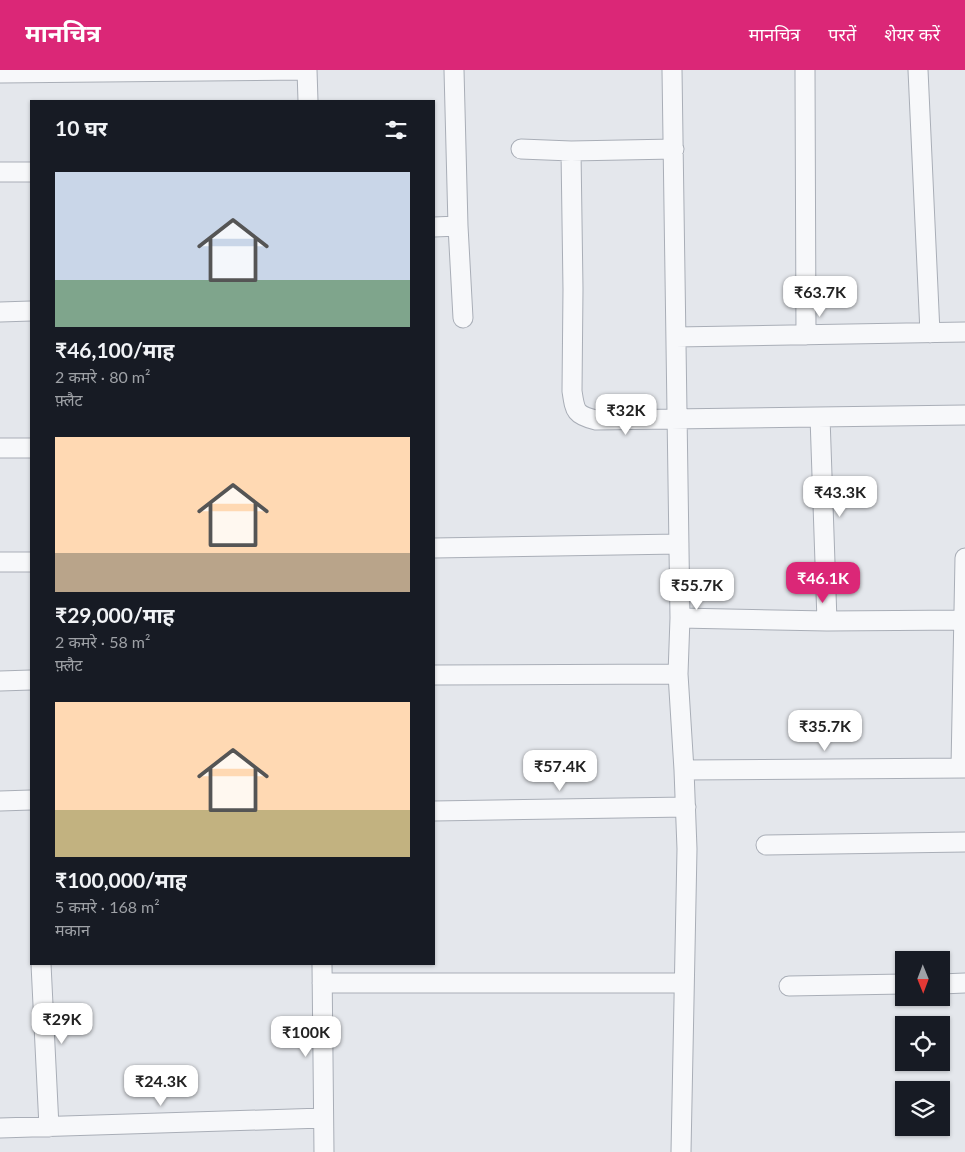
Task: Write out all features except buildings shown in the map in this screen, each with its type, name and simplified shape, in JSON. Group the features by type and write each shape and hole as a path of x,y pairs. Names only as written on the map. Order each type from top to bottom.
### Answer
{"street":[{"path":"0,73 307,70 308,100"},
{"path":"454,70 458,226 463,318"},
{"path":"672,70 680,618 678,674 687,849 681,1152"},
{"path":"805,70 806,335"},
{"path":"918,70 930,333"},
{"path":"521,149 571,151 674,149"},
{"path":"571,151 572,391 576,410 584,417 596,420 965,415"},
{"path":"0,172 30,172"},
{"path":"435,228 458,226"},
{"path":"0,312 30,311"},
{"path":"676,337 965,332"},
{"path":"820,417 827,621"},
{"path":"0,448 30,448"},
{"path":"435,548 679,544"},
{"path":"684,770 963,768 965,558"},
{"path":"0,562 30,562"},
{"path":"680,618 827,621 964,620"},
{"path":"435,675 678,674"},
{"path":"0,681 30,680"},
{"path":"0,800 30,800"},
{"path":"435,811 686,807"},
{"path":"766,845 965,842"},
{"path":"41,965 49,1127"},
{"path":"322,965 324,1152"},
{"path":"322,983 684,983"},
{"path":"950,984 965,983"},
{"path":"789,986 895,984"},
{"path":"0,1128 323,1118"}]}
